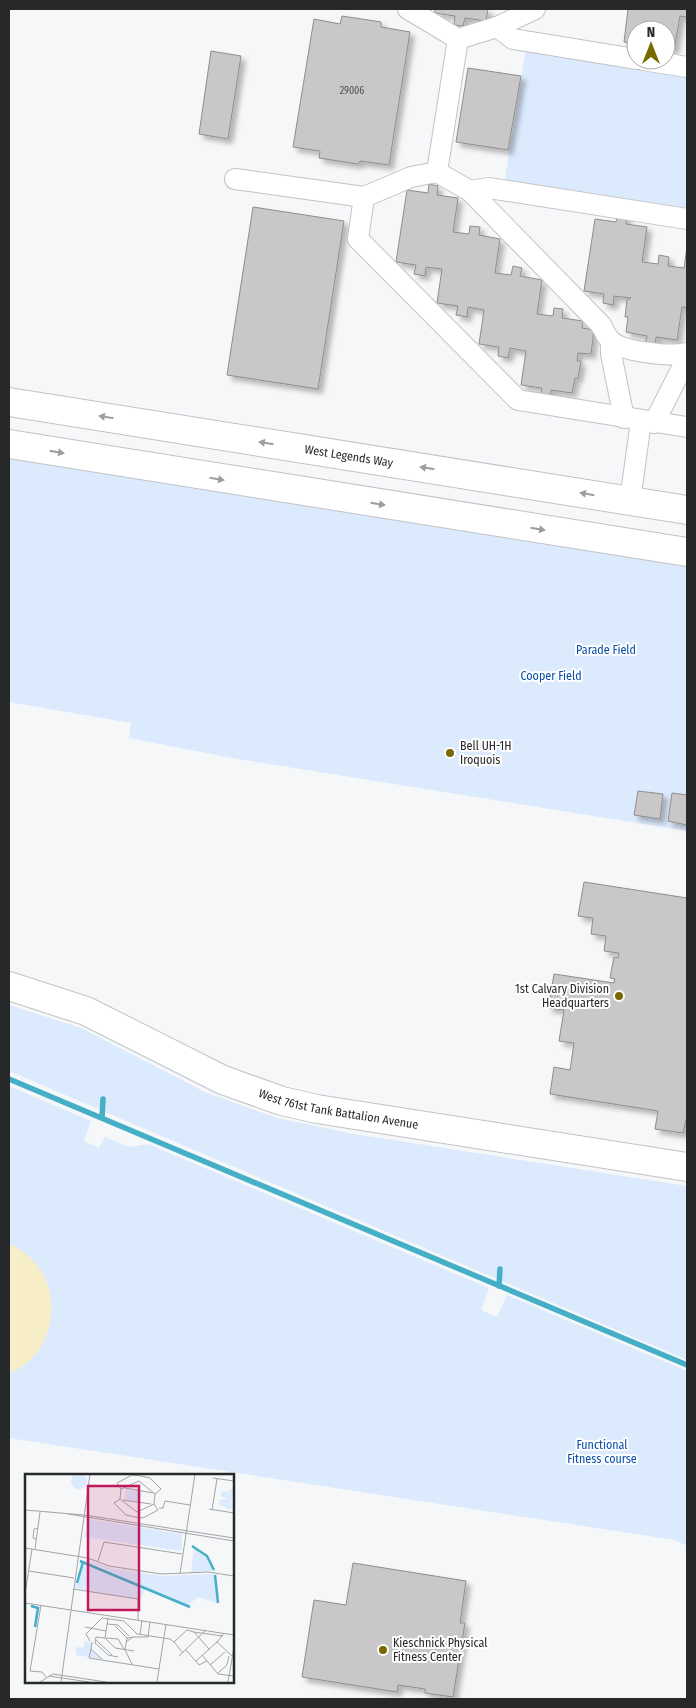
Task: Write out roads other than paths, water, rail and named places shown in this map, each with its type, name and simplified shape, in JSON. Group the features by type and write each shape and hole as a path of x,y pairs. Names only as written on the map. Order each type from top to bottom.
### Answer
{"street":[{"path":"408,9 458,40"},
{"path":"458,40 497,27 535,9"},
{"path":"497,27 513,40 626,57"},
{"path":"437,172 458,40"},
{"path":"235,179 364,197 411,177 437,172 470,191 600,325 611,341 624,348 672,356 687,353 684,364 640,420"},
{"path":"470,191 489,188 687,219"},
{"path":"364,197 358,239 518,400 687,428"},
{"path":"611,341 611,354 640,420 630,501"},
{"name":"West Legends Way","path":"9,402 687,510"},
{"path":"9,444 687,552"},
{"name":"West 761st Tank Battalion Avenue","path":"9,986 86,1011 223,1080 282,1101 326,1110 687,1167"}],"waterway":[{"path":"9,1079 687,1365"},
{"path":"102,1118 103,1099"},
{"path":"499,1286 500,1269"}],"place":[{"name":"Bell UH-1H Iroquois","path":"450,753"},
{"name":"1st Calvary Division Headquarters","path":"619,996"},
{"name":"Kieschnick Physical Fitness Center","path":"383,1650"}],"park label":[{"name":"Parade Field","path":"606,650"},
{"name":"Cooper Field","path":"551,676"},
{"name":"Functional Fitness course","path":"602,1452"}]}
